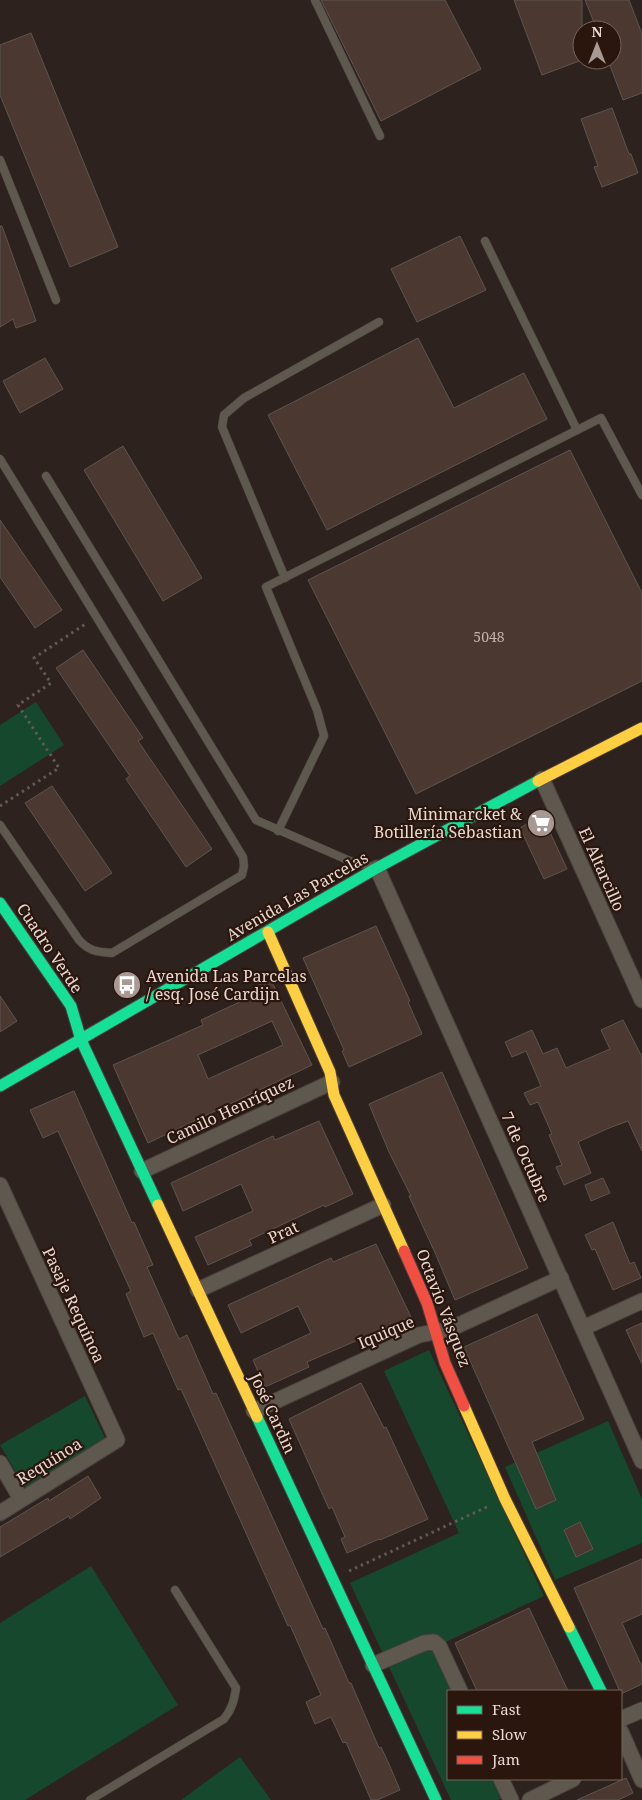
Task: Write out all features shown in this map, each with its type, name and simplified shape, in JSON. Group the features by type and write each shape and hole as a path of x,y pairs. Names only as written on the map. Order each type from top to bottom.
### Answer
{"street":[{"name":"Avenida Las Parcelas","path":"0,1086 377,868 542,779 642,728"},
{"name":"El Altarcillo","path":"542,779 642,1000"},
{"name":"7 de Octubre","path":"377,868 642,1461"},
{"name":"Cuadro Verde","path":"0,903 71,1006 81,1040"},
{"name":"Octavio Vásquez","path":"268,932 330,1072 334,1095 427,1303 445,1363 505,1499 600,1690"},
{"name":"José Cardin","path":"81,1040 436,1800"},
{"name":"Camilo Henríquez","path":"142,1171 332,1082"},
{"name":"Pasaje Requínoa","path":"0,1185 117,1440"},
{"name":"Prat","path":"198,1290 383,1206"},
{"name":"Iquique","path":"254,1411 420,1335 450,1329 561,1278"},
{"path":"583,1328 642,1301"},
{"name":"Requínoa","path":"0,1512 117,1440"},
{"path":"0,1464 21,1499"},
{"path":"373,1664 424,1643 434,1642 439,1646 460,1690"},
{"path":"622,1719 642,1710"},
{"path":"622,1737 625,1753 642,1780"},
{"path":"501,1780 511,1800"},
{"path":"530,1800 571,1780"}],"lane":[{"path":"315,0 380,136"},
{"path":"0,160 56,300"},
{"path":"485,241 577,430"},
{"path":"285,578 222,427 224,414 244,398 379,322"},
{"path":"278,831 324,736 317,710 266,587 601,418 642,495"},
{"path":"0,459 243,857 244,866 242,875 112,953 99,952 88,949 79,940 0,825"},
{"path":"46,476 256,820 350,861 377,868"},
{"path":"90,1800 224,1718 231,1710 236,1688 175,1590"}],"path":[{"path":"0,806 59,768 18,705 51,683 34,658 96,617"},
{"path":"333,1579 505,1499"}],"green space":[{"path":"36,702 64,745 0,786 0,725"},
{"path":"429,1350 544,1596 437,1646 458,1690 447,1690 447,1780 499,1780 507,1796 498,1800 451,1800 350,1583 459,1533 384,1371"},
{"path":"85,1396 105,1438 26,1489 0,1445"},
{"path":"608,1421 642,1499 642,1543 555,1580 505,1467"},
{"path":"91,1566 178,1705 25,1800 0,1800 0,1623"},
{"path":"240,1757 271,1800 181,1800"}],"building":[{"path":"321,0 445,0 481,69 381,121"},
{"path":"514,0 582,0 582,20 572,20 572,64 542,75"},
{"path":"585,0 629,0 642,34 642,93 623,100 612,70 622,70 622,20 593,20"},
{"path":"31,33 118,247 70,267 0,95 0,45"},
{"path":"612,108 638,173 602,187 594,167 598,166 581,119"},
{"path":"0,226 2,226 36,321 16,328 13,319 0,327"},
{"path":"460,236 486,290 417,322 391,269"},
{"path":"418,338 454,408 524,373 547,419 327,530 268,415"},
{"path":"45,358 63,389 20,413 3,381"},
{"path":"123,446 202,578 163,601 84,470"},
{"path":"570,450 642,593 642,681 416,794 308,580"},
{"path":"0,520 62,610 35,628 0,577"},
{"path":"83,650 143,738 138,741 212,849 186,867 126,779 130,776 56,668"},
{"path":"52,786 112,873 85,891 25,803"},
{"path":"542,815 567,869 544,879 520,828"},
{"path":"376,926 410,1001 408,1002 422,1034 349,1067 342,1051 344,1050 303,958"},
{"path":"271,980 312,1065 148,1143 113,1065 203,1025 201,1020 259,993 256,986","holes":["272,1021 283,1045 208,1079 198,1055"]},
{"path":"0,996 17,1021 0,1032"},
{"path":"623,1020 642,1057 642,1151 628,1121 609,1128 578,1142 591,1173 564,1185 556,1167 562,1165 549,1135 552,1134 538,1102 530,1105 524,1093 541,1086 526,1051 512,1057 505,1042 532,1030 543,1054 557,1048 566,1068 610,1049 601,1030"},
{"path":"442,1072 528,1268 455,1300 369,1104"},
{"path":"74,1091 132,1223 134,1222 153,1265 147,1267 179,1339 187,1335 213,1394 216,1393 323,1629 325,1628 400,1790 377,1800 371,1800 346,1742 343,1743 331,1717 315,1724 306,1702 321,1695 181,1389 178,1390 153,1333 144,1337 126,1294 131,1291 58,1131 43,1138 30,1110"},
{"path":"319,1121 353,1194 325,1207 324,1205 249,1240 252,1245 208,1265 195,1237 253,1211 241,1184 183,1211 171,1183 273,1136 275,1140"},
{"path":"603,1178 610,1193 591,1201 585,1185"},
{"path":"613,1222 630,1264 634,1262 641,1278 613,1290 595,1249 592,1250 585,1235"},
{"path":"376,1244 411,1317 307,1362 309,1367 265,1387 253,1360 311,1333 298,1306 241,1333 228,1305 331,1258 333,1262"},
{"path":"537,1314 584,1419 532,1442 556,1500 536,1509 464,1347"},
{"path":"642,1323 642,1364 626,1330"},
{"path":"361,1383 384,1428 386,1427 428,1519 347,1553 341,1539 345,1537 332,1507 329,1509 289,1419"},
{"path":"88,1476 101,1498 70,1519 69,1516 0,1557 0,1527 48,1498 49,1501"},
{"path":"580,1522 593,1549 576,1557 564,1530"},
{"path":"642,1559 642,1614 622,1623 642,1667 642,1684 622,1694 622,1690 619,1690 574,1588"},
{"path":"529,1608 568,1690 477,1690 455,1643"},
{"path":"626,1778 633,1793 618,1800 577,1800 622,1780"}],"traffic: fast":[{"path":"0,1086 375,869 538,781"},
{"path":"0,903 71,1006 81,1040 158,1205"},
{"path":"257,1417 436,1800"},
{"path":"569,1627 600,1690"}],"traffic: slow":[{"path":"538,781 642,728"},
{"path":"268,932 330,1072 334,1095 404,1251"},
{"path":"158,1205 257,1417"},
{"path":"464,1406 505,1499 569,1627"}],"traffic: jam":[{"path":"404,1251 427,1303 445,1363 464,1406"}],"place":[{"name":"Minimarcket & Botillería Sebastian","path":"541,823"},
{"name":"Avenida Las Parcelas / esq. José Cardijn","path":"127,985"}]}
